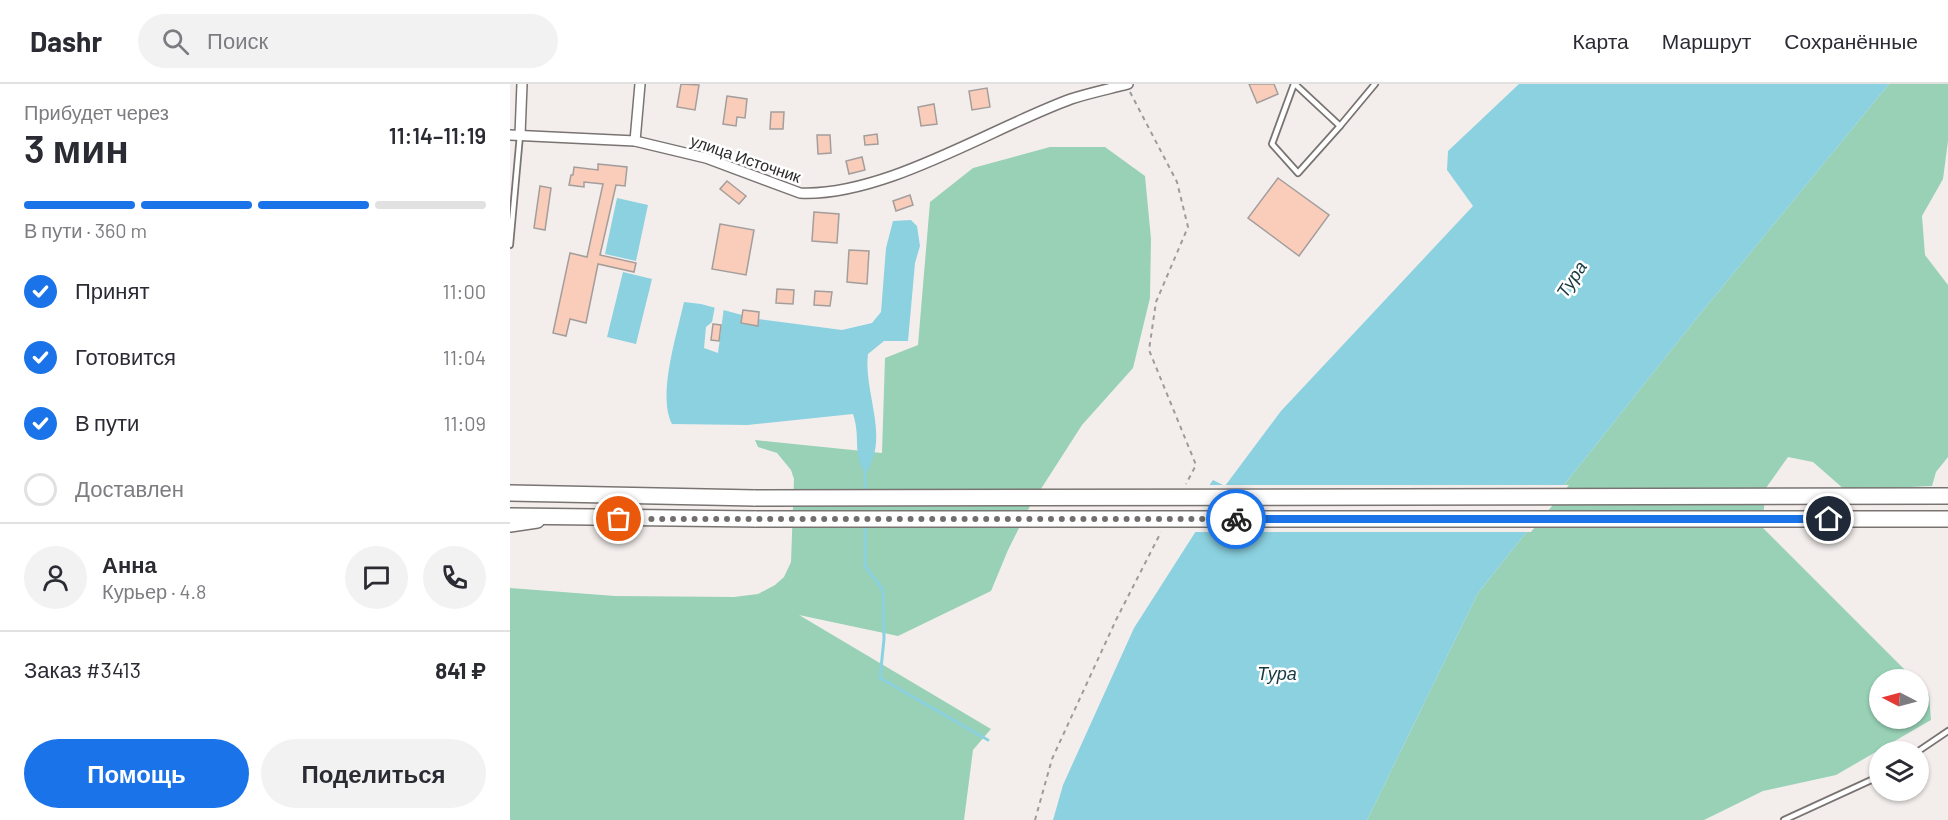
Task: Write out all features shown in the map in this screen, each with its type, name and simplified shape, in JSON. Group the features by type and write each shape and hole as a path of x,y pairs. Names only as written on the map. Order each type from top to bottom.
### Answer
{"main road":[{"path":"510,491 756,498 1948,496"},
{"path":"510,516 756,519 1948,519"},
{"path":"510,524 552,518"}],"street":[{"path":"515,135 522,84"},
{"path":"635,141 640,84"},
{"name":"улица Источник","path":"515,135 635,141 706,158 800,193 815,194 878,181 1096,88 1127,84"}],"lane":[{"path":"1340,126 1295,84 1272,144 1298,173 1340,126 1375,84"},
{"path":"510,245 515,135"},
{"path":"1929,744 1948,731"},
{"path":"1784,820 1869,781"}],"path":[{"path":"1127,84 1177,182 1188,227 1156,302 1149,350 1196,465 1185,486"},
{"path":"1035,820 1052,759 1116,620 1164,527"}],"green space":[{"path":"1889,84 1948,84 1948,141 1943,179 1922,216 1925,255 1948,285 1948,457 1936,472 1932,486 1845,490 1813,462 1788,457 1766,488 1762,527 1904,669 1869,669 1869,729 1915,729 1895,741 1869,741 1869,756 1836,775 1763,791 1704,820 1367,820 1478,593 1696,319"},
{"path":"1050,147 1105,147 1145,176 1151,239 1150,298 1133,368 1082,425 1030,506 991,591 898,636 799,615 991,729 973,750 964,820 510,820 510,588 615,596 734,597 758,594 775,585 784,577 791,562 794,479 791,470 777,453 758,447 755,440 882,453 885,358 918,345 930,202 973,168"},
{"path":"1929,694 1931,720 1929,721"}],"water":[{"name":"Тура","path":"1519,84 1889,84 1696,319 1478,593 1367,820 1053,820 1063,785 1134,628 1212,506 1200,499 1213,480 1225,486 1281,411 1473,206 1447,170 1448,151"},
{"path":"617,198 648,205 636,261 605,254"},
{"path":"911,220 917,226 920,246 915,263 908,341 884,341 868,354 876,446 865,474 859,458 853,414 747,425 672,424 668,412 667,382 684,302 742,315 741,323 757,326 758,319 842,330 872,323 881,312 886,248 893,221"},
{"path":"623,272 652,279 636,344 607,337"}],"pier":[{"path":"715,306 724,307 718,353 704,348 706,327 712,322"},
{"path":"1206,485 1569,485 1531,532 1192,532 1208,507 1199,501 1198,497"}],"building":[{"path":"681,84 699,85 695,110 677,107"},
{"path":"1249,84 1274,84 1278,94 1257,103"},
{"path":"987,88 990,107 972,110 969,91"},
{"path":"727,96 747,99 745,118 737,117 736,126 723,124"},
{"path":"934,104 937,124 921,126 918,107"},
{"path":"771,112 784,112 783,129 770,129"},
{"path":"877,134 878,144 865,145 864,136"},
{"path":"817,135 830,135 831,153 818,154"},
{"path":"862,157 865,170 849,174 846,161"},
{"path":"598,164 627,167 625,186 616,185 600,255 636,263 634,272 598,264 586,323 570,319 566,336 553,333 570,253 587,257 603,184 584,182 584,187 569,185 574,167 598,170"},
{"path":"1278,178 1329,215 1299,256 1248,218"},
{"path":"727,181 746,196 739,204 720,189"},
{"path":"540,186 551,188 545,230 534,228"},
{"path":"910,195 913,205 896,211 893,201"},
{"path":"814,212 839,214 837,243 812,241"},
{"path":"720,224 754,230 746,275 712,269"},
{"path":"849,250 869,251 867,284 847,282"},
{"path":"777,289 794,290 793,304 776,303"},
{"path":"815,291 832,292 830,306 814,305"},
{"path":"743,310 759,312 758,326 741,323"},
{"path":"713,324 721,325 719,341 711,340"}],"waterway":[{"path":"865,474 865,494"},
{"path":"865,524 865,566 883,590 884,639 880,678 988,740"}],"way so far":[{"path":"619,519 1236,519"}],"route":[{"path":"1236,519 1829,519"}]}
